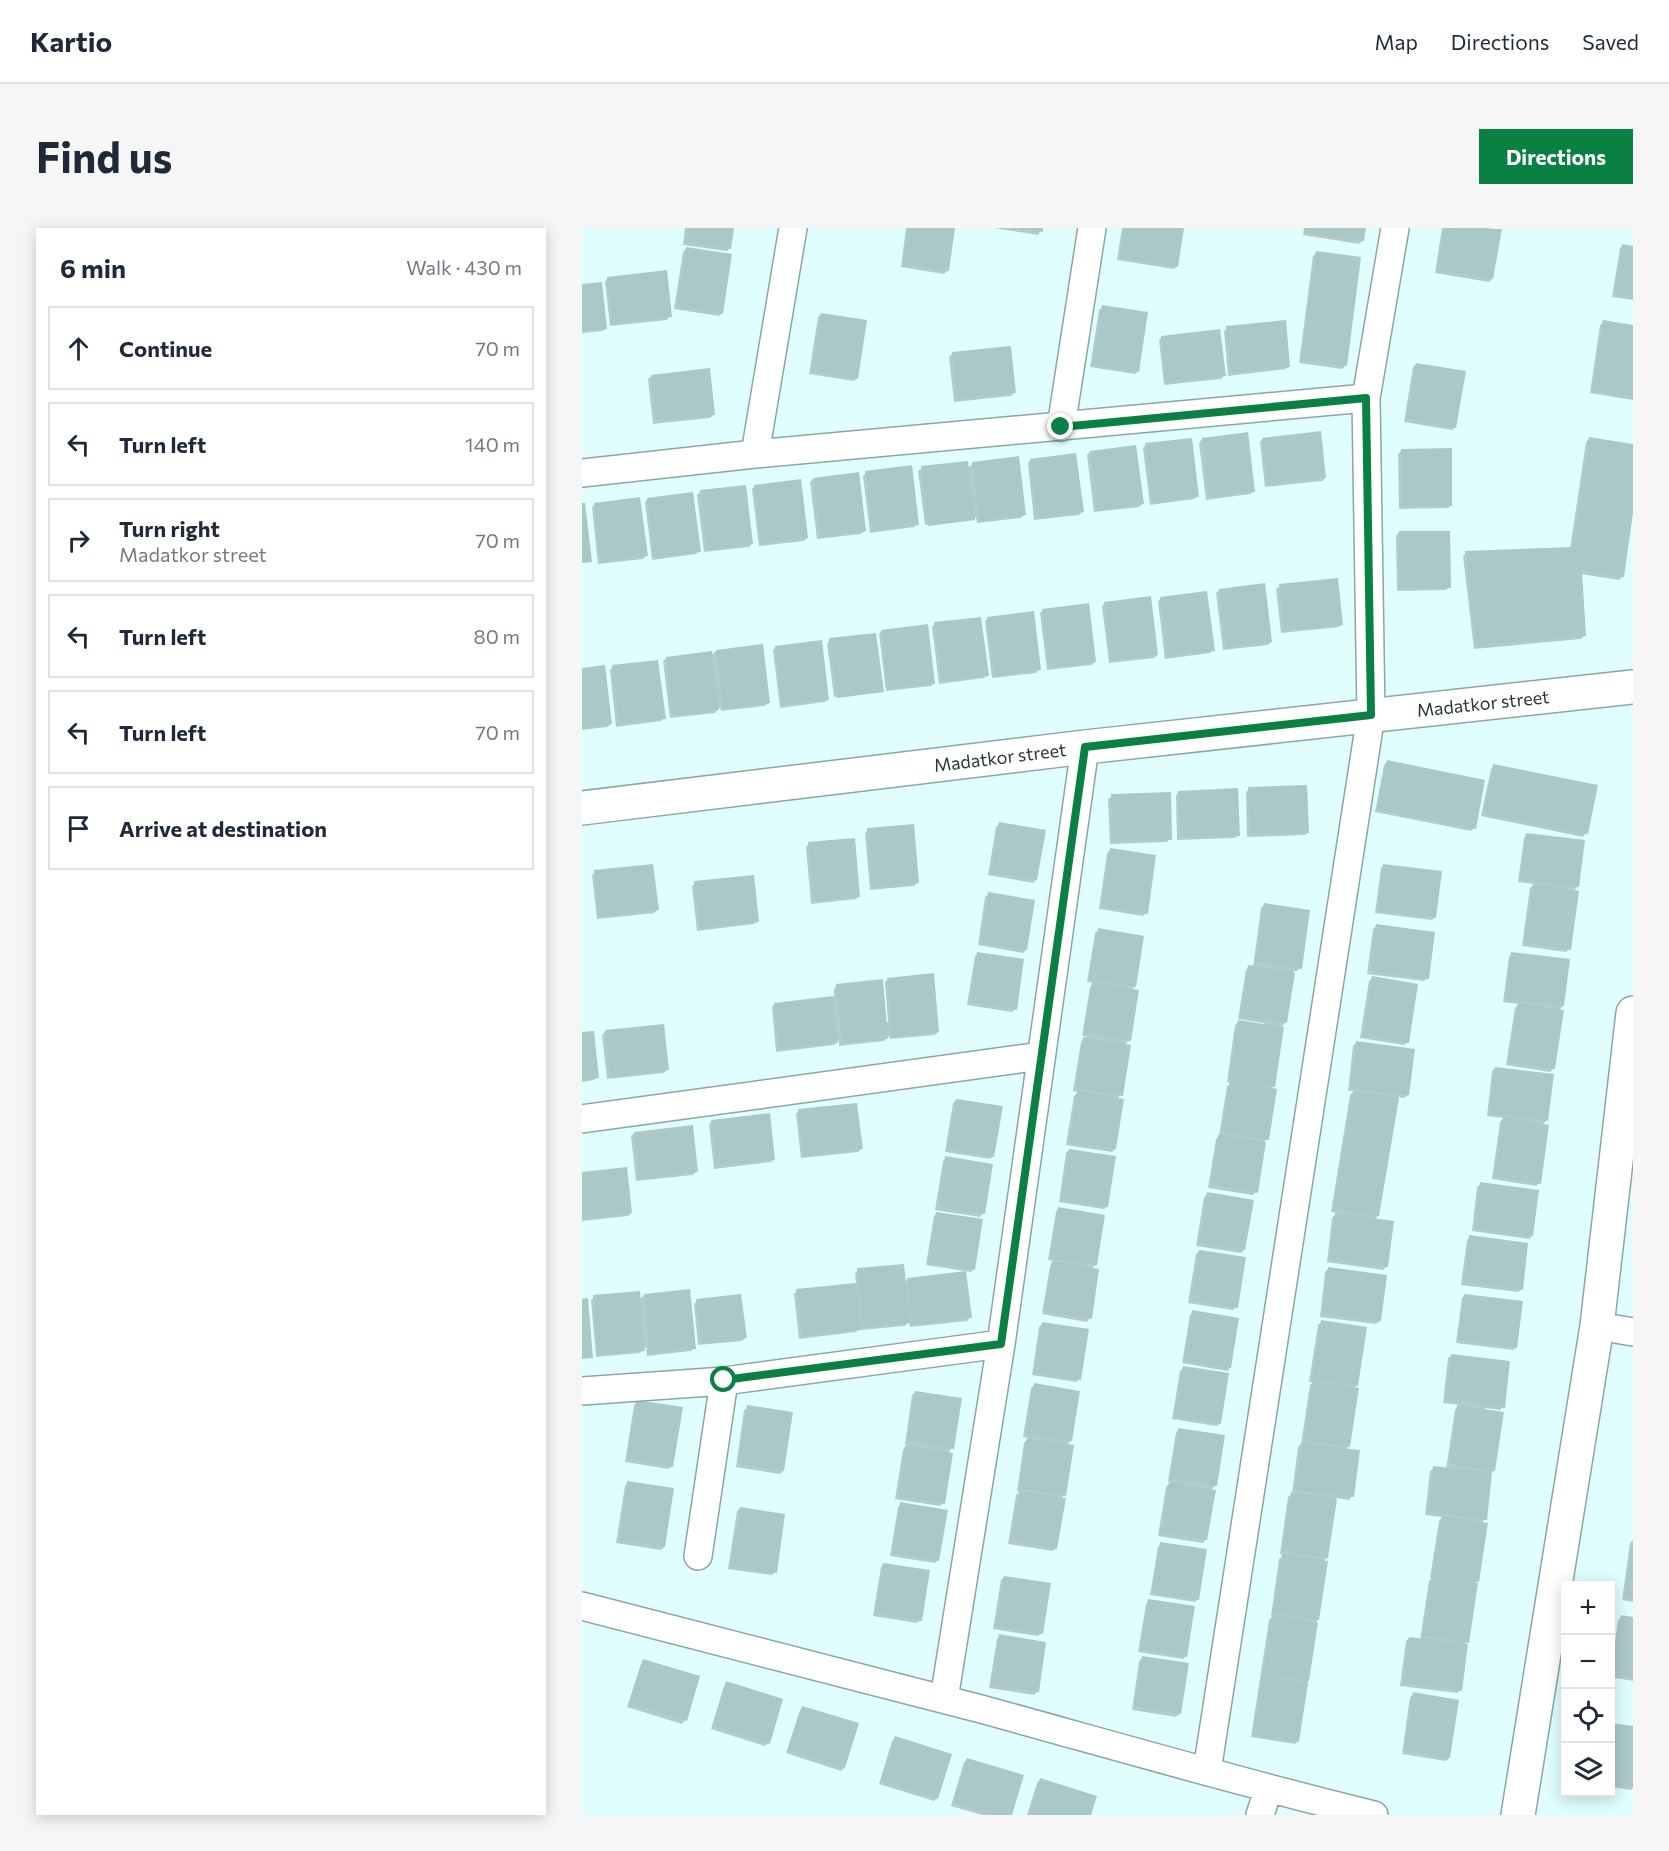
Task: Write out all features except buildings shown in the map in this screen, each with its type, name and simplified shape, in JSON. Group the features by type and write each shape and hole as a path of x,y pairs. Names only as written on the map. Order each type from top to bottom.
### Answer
{"street":[{"path":"755,454 793,228"},
{"path":"1061,427 1092,228"},
{"path":"1206,1771 1371,715 1366,398 1395,228"},
{"path":"582,472 1366,398"},
{"name":"Madatkor street","path":"582,808 1085,747 1633,687"},
{"path":"944,1700 1001,1344 1085,747"},
{"path":"1518,1815 1597,1326 1632,1028"},
{"path":"582,1119 1041,1056"},
{"path":"1597,1326 1633,1332"},
{"path":"582,1392 724,1380 1001,1344"},
{"path":"698,1556 724,1380"},
{"path":"582,1606 944,1700 1268,1790 1374,1815"},
{"path":"1260,1815 1268,1790"}],"route":[{"path":"724,1380 1001,1344 1085,747 1371,715 1366,398 1061,427"}]}
